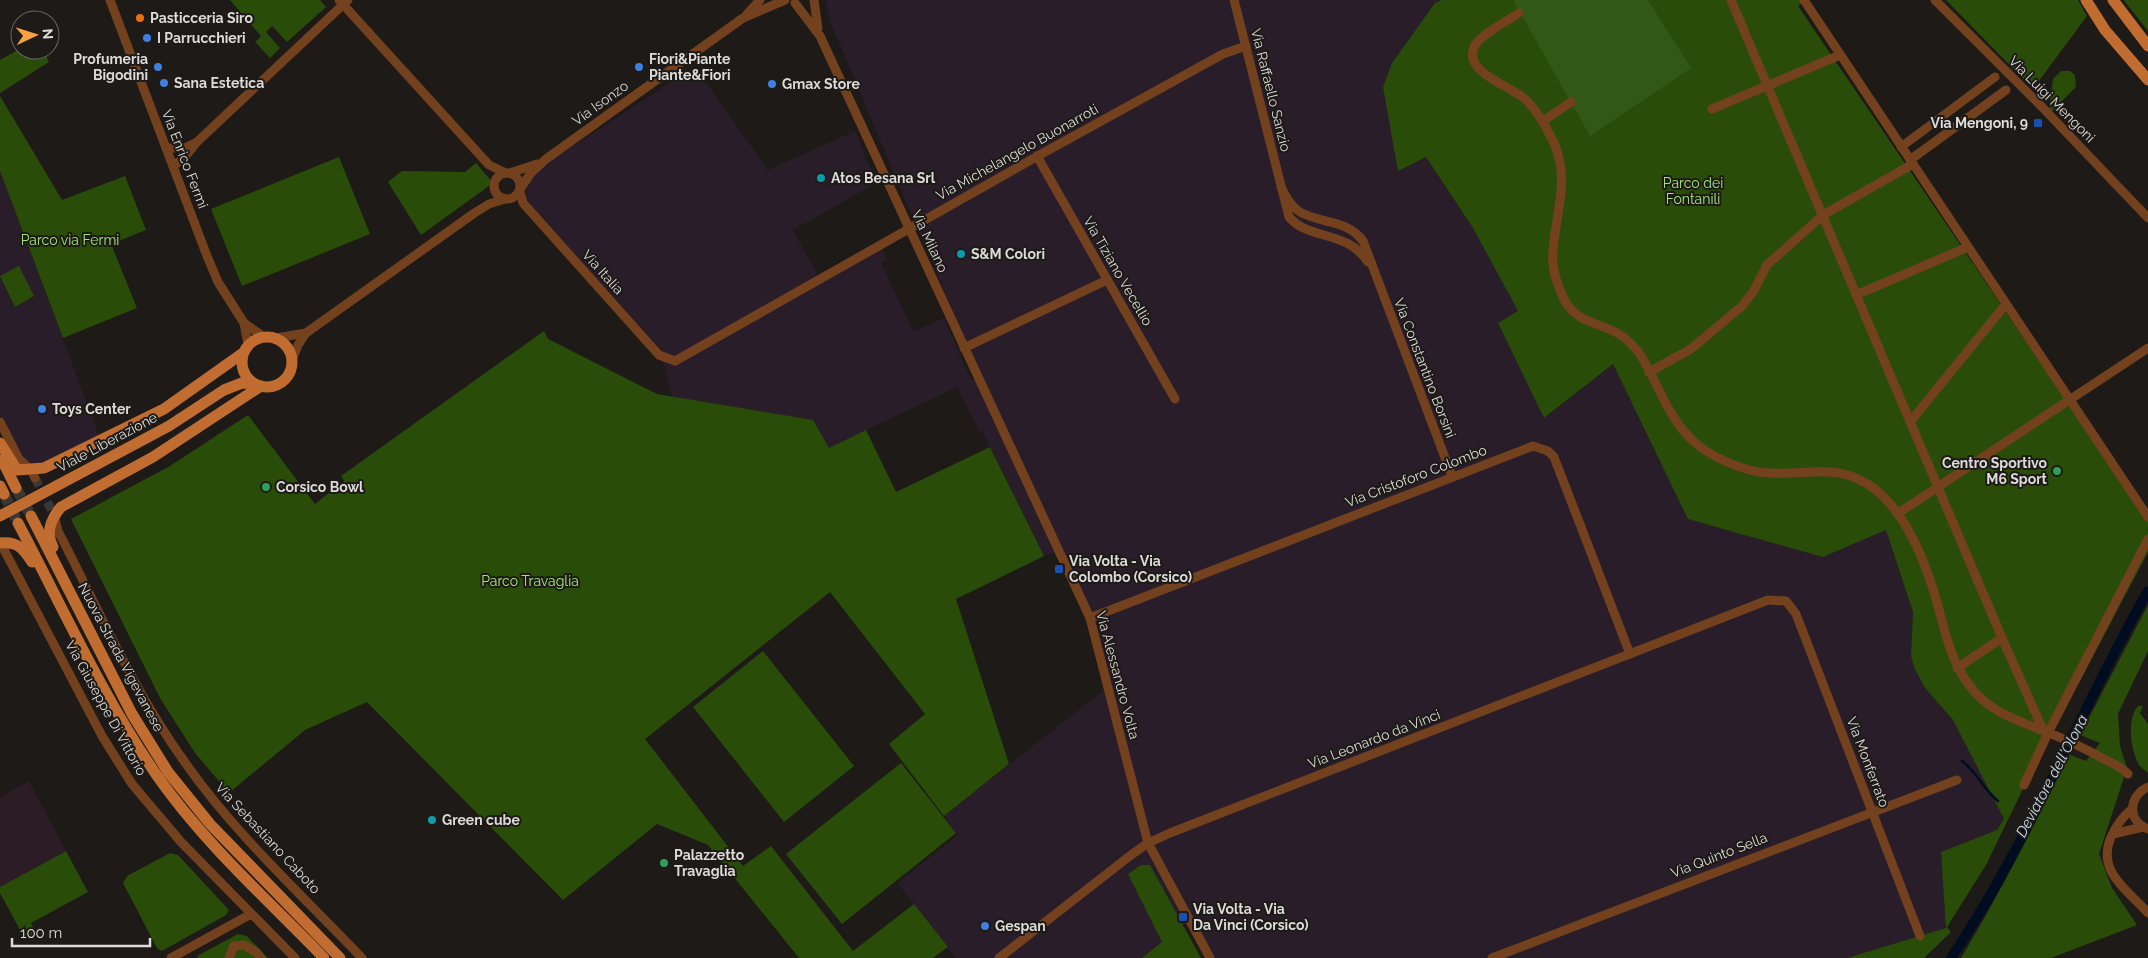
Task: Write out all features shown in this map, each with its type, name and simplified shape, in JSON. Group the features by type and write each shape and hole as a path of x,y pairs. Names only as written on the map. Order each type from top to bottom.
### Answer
{"main road":[{"path":"2086,0 2105,30 2148,80"},
{"path":"2113,0 2148,46"},
{"path":"270,337 289,349 292,360 290,372 282,383 270,387 258,385 247,377 244,354 270,337"},
{"name":"Viale Liberazione","path":"224,390 244,354"},
{"name":"Viale Liberazione","path":"33,474 164,409 244,354"},
{"name":"Viale Liberazione","path":"0,516 169,426 224,390 242,384 258,385"},
{"path":"110,672 50,542 49,531 54,515 62,507 153,457 258,385"},
{"path":"0,443 17,470 33,474"},
{"path":"0,456 16,488"},
{"name":"Nuova Strada Vigevanese","path":"31,516 110,672 150,744 198,809 340,958"},
{"name":"Nuova Strada Vigevanese","path":"18,522 122,721 160,779 203,833 324,958"},
{"path":"0,542 12,542 25,551 74,638 99,677"}],"street":[{"name":"Via Enrico Fermi","path":"110,0 218,282 244,323 270,337"},
{"name":"Via Isonzo","path":"520,190 530,174 546,159 743,18 760,0"},
{"path":"785,0 795,3 805,0"},
{"name":"Via Isonzo","path":"743,18 785,0"},
{"name":"Via Milano","path":"814,0 820,36"},
{"name":"Via Raffaello Sanzio","path":"1234,0 1286,210 1294,222 1352,244 1372,269"},
{"path":"1731,0 2002,638 2046,732"},
{"path":"1804,0 2148,517"},
{"name":"Via Luigi Mengoni","path":"1935,0 2043,108 2148,218"},
{"path":"173,166 184,158 197,142 344,2 489,165 517,177 520,190 514,198 489,204 473,214 306,333 298,345 292,360"},
{"name":"Via Milano","path":"795,3 820,36 964,348"},
{"path":"1520,13 1480,39 1474,47 1472,57 1477,68 1526,100 1543,121 1556,144 1560,162 1561,202 1552,252 1555,273 1566,301 1578,317 1623,337 1639,353 1671,416 1687,434 1706,450 1725,460 1770,474 1814,470 1839,472 1859,479 1878,492 1897,514 1915,543 1929,577 1957,668 1987,705 2016,721 2058,737 2096,755 2128,774"},
{"name":"Via Michelangelo Buonarroti","path":"675,362 1037,156 1223,54 1246,46"},
{"path":"1712,109 1840,55"},
{"path":"1901,147 1995,77"},
{"path":"1649,372 1691,349 1742,306 1754,292 1768,265 1823,215 1911,162 2006,90"},
{"path":"1543,121 1571,102"},
{"path":"166,148 185,148 197,142"},
{"name":"Via Tiziano Vecellio","path":"1037,156 1175,399"},
{"name":"Via Isonzo","path":"508,173 546,159"},
{"path":"489,165 498,196 505,200"},
{"path":"473,214 486,200 499,175 508,173"},
{"name":"Via Constantino Borsini","path":"1281,187 1289,202 1300,212 1338,224 1359,235 1452,476"},
{"name":"Via Italia","path":"520,190 522,203 659,355 675,362"},
{"path":"1856,295 1968,247"},
{"path":"964,348 1107,280"},
{"path":"1910,422 2006,304"},
{"name":"Via Enrico Fermi","path":"244,323 244,354"},
{"path":"270,337 306,333"},
{"name":"Via Alessandro Volta","path":"964,348 1090,618 1148,843 1210,958"},
{"path":"1897,514 2148,348"},
{"path":"0,422 19,459 33,474"},
{"name":"Via Cristoforo Colombo","path":"1090,618 1533,446 1548,450 1554,457 1630,654"},
{"name":"Via Sebastiano Caboto","path":"54,515 58,532 148,706 183,761 223,813 362,958"},
{"path":"2024,785 2046,732 2148,539"},
{"name":"Via Giuseppe Di Vittorio","path":"0,542 102,736 123,771 161,819 295,958"},
{"name":"Via Leonardo da Vinci","path":"999,958 1148,843 1768,600 1786,601"},
{"name":"Via Monferrato","path":"1786,601 1796,614 1920,936"},
{"path":"1957,668 2002,638"},
{"name":"Via Quinto Sella","path":"1492,958 1957,780"},
{"path":"2145,828 2133,816 2132,809 2136,795 2148,787"},
{"path":"2132,809 2126,814 2113,834 2107,852 2110,870 2114,878 2148,913"},
{"path":"2113,834 2145,828"},
{"path":"171,958 251,914"},
{"path":"229,958 234,946 244,944 261,958"}],"shaded area":[{"path":"826,0 1442,0 1435,3 1392,63 1383,87 1399,170 1426,157 1473,228 1518,311 1498,323 1545,418 1613,364 1638,415 1823,557 1886,530 1913,612 1911,656 1925,688 1953,720 2004,819 1997,830 1941,852 1946,928 1847,958 1213,958 1151,844 1093,620 1060,550 1044,556 982,430 979,431 957,387 829,448 813,420 672,397 660,348 525,200 527,188 532,179 548,162 695,67 768,170 855,131 877,183 793,230 821,281 882,248 887,260 881,263 913,331 944,318 971,380 981,379 829,19"},
{"path":"0,171 100,438 48,463 31,464 25,460 0,416"},
{"path":"1105,689 1139,824 1189,921 1142,958 956,958 897,883 958,835 944,816"},
{"path":"29,781 66,851 0,887 0,797"}],"green space":[{"path":"230,0 320,0 326,7 287,42 272,26 266,32 280,48 270,58 255,42 261,36"},
{"name":"Parco dei Fontanili","path":"1442,0 1807,0 1798,6 2148,521 2148,552 2021,793 1986,865 1947,927 1951,932 1924,958 1847,958 1946,928 1941,852 1997,830 2004,819 1953,720 1925,688 1914,667 1911,656 1913,612 1886,530 1823,557 1688,519 1613,364 1544,418 1498,323 1518,311 1473,228 1426,157 1398,171 1383,87 1392,63 1435,3"},
{"path":"1513,0 1648,0 1691,68 1590,136"},
{"path":"1946,0 2078,0 2087,16 2033,89"},
{"path":"2124,0 2148,0 2148,31 2125,2"},
{"path":"10,54 10,60 48,60 49,62 0,93 0,60"},
{"path":"2061,71 2070,71 2075,75 2076,87 2051,112 2049,109 2053,79"},
{"name":"Parco via Fermi","path":"0,96 62,200 125,176 146,230 111,244 137,308 63,338 0,171"},
{"path":"339,157 370,234 242,286 211,209"},
{"path":"476,163 493,183 421,235 388,182 402,171 465,172"},
{"path":"19,266 34,296 15,307 0,276"},
{"name":"Parco Travaglia","path":"544,331 548,339 657,394 813,420 829,448 866,430 896,492 990,447 1044,556 956,599 1009,764 944,816 889,744 925,714 830,592 645,739 743,866 771,846 853,951 914,904 948,947 933,958 799,958 708,845 657,824 563,900 367,702 305,730 229,793 195,753 160,698 71,519 170,466 248,415 315,504 344,481 341,476"},
{"path":"2148,605 2148,651 2118,714 2120,746 2127,768 2099,854 2112,888 2137,925 2051,958 1961,958 2017,858 2068,754 2086,761 2100,743 2080,735"},
{"path":"763,651 854,766 784,822 693,707"},
{"path":"2138,706 2143,706 2140,713 2148,724 2148,773 2139,765 2132,744 2132,719"},
{"path":"901,763 956,833 842,924 786,854"},
{"path":"66,851 88,892 31,923 36,933 25,939 0,893 0,887"},
{"path":"170,853 178,855 229,910 226,915 162,951 157,948 123,883 127,876"},
{"path":"1141,865 1150,865 1201,958 1142,958 1162,942 1128,874"},
{"path":"238,934 247,936 268,958 198,958 197,956"}],"waterway":[{"name":"Deviatore dell'Olona","path":"1951,958 2005,869 2148,591"},
{"path":"1962,761 1998,801"}],"tunnel":[{"path":"35,478 54,515"},
{"path":"16,488 31,516"},
{"path":"4,494 18,523"}],"place":[{"name":"Pasticceria Siro","path":"140,18"},
{"name":"I Parrucchieri","path":"147,38"},
{"name":"Profumeria Bigodini","path":"158,67"},
{"name":"Fiori&Piante Piante&Fiori","path":"639,67"},
{"name":"Sana Estetica","path":"164,83"},
{"name":"Gmax Store","path":"772,84"},
{"name":"Via Mengoni, 9","path":"2038,123"},
{"name":"Atos Besana Srl","path":"821,178"},
{"name":"S&M Colori","path":"961,254"},
{"name":"Toys Center","path":"42,409"},
{"name":"Centro Sportivo M6 Sport","path":"2057,471"},
{"name":"Corsico Bowl","path":"266,487"},
{"name":"Via Volta - Via Colombo (Corsico)","path":"1059,569"},
{"name":"Green cube","path":"432,820"},
{"name":"Palazzetto Travaglia","path":"664,863"},
{"name":"Via Volta - Via Da Vinci (Corsico)","path":"1183,917"},
{"name":"Gespan","path":"985,926"}]}
